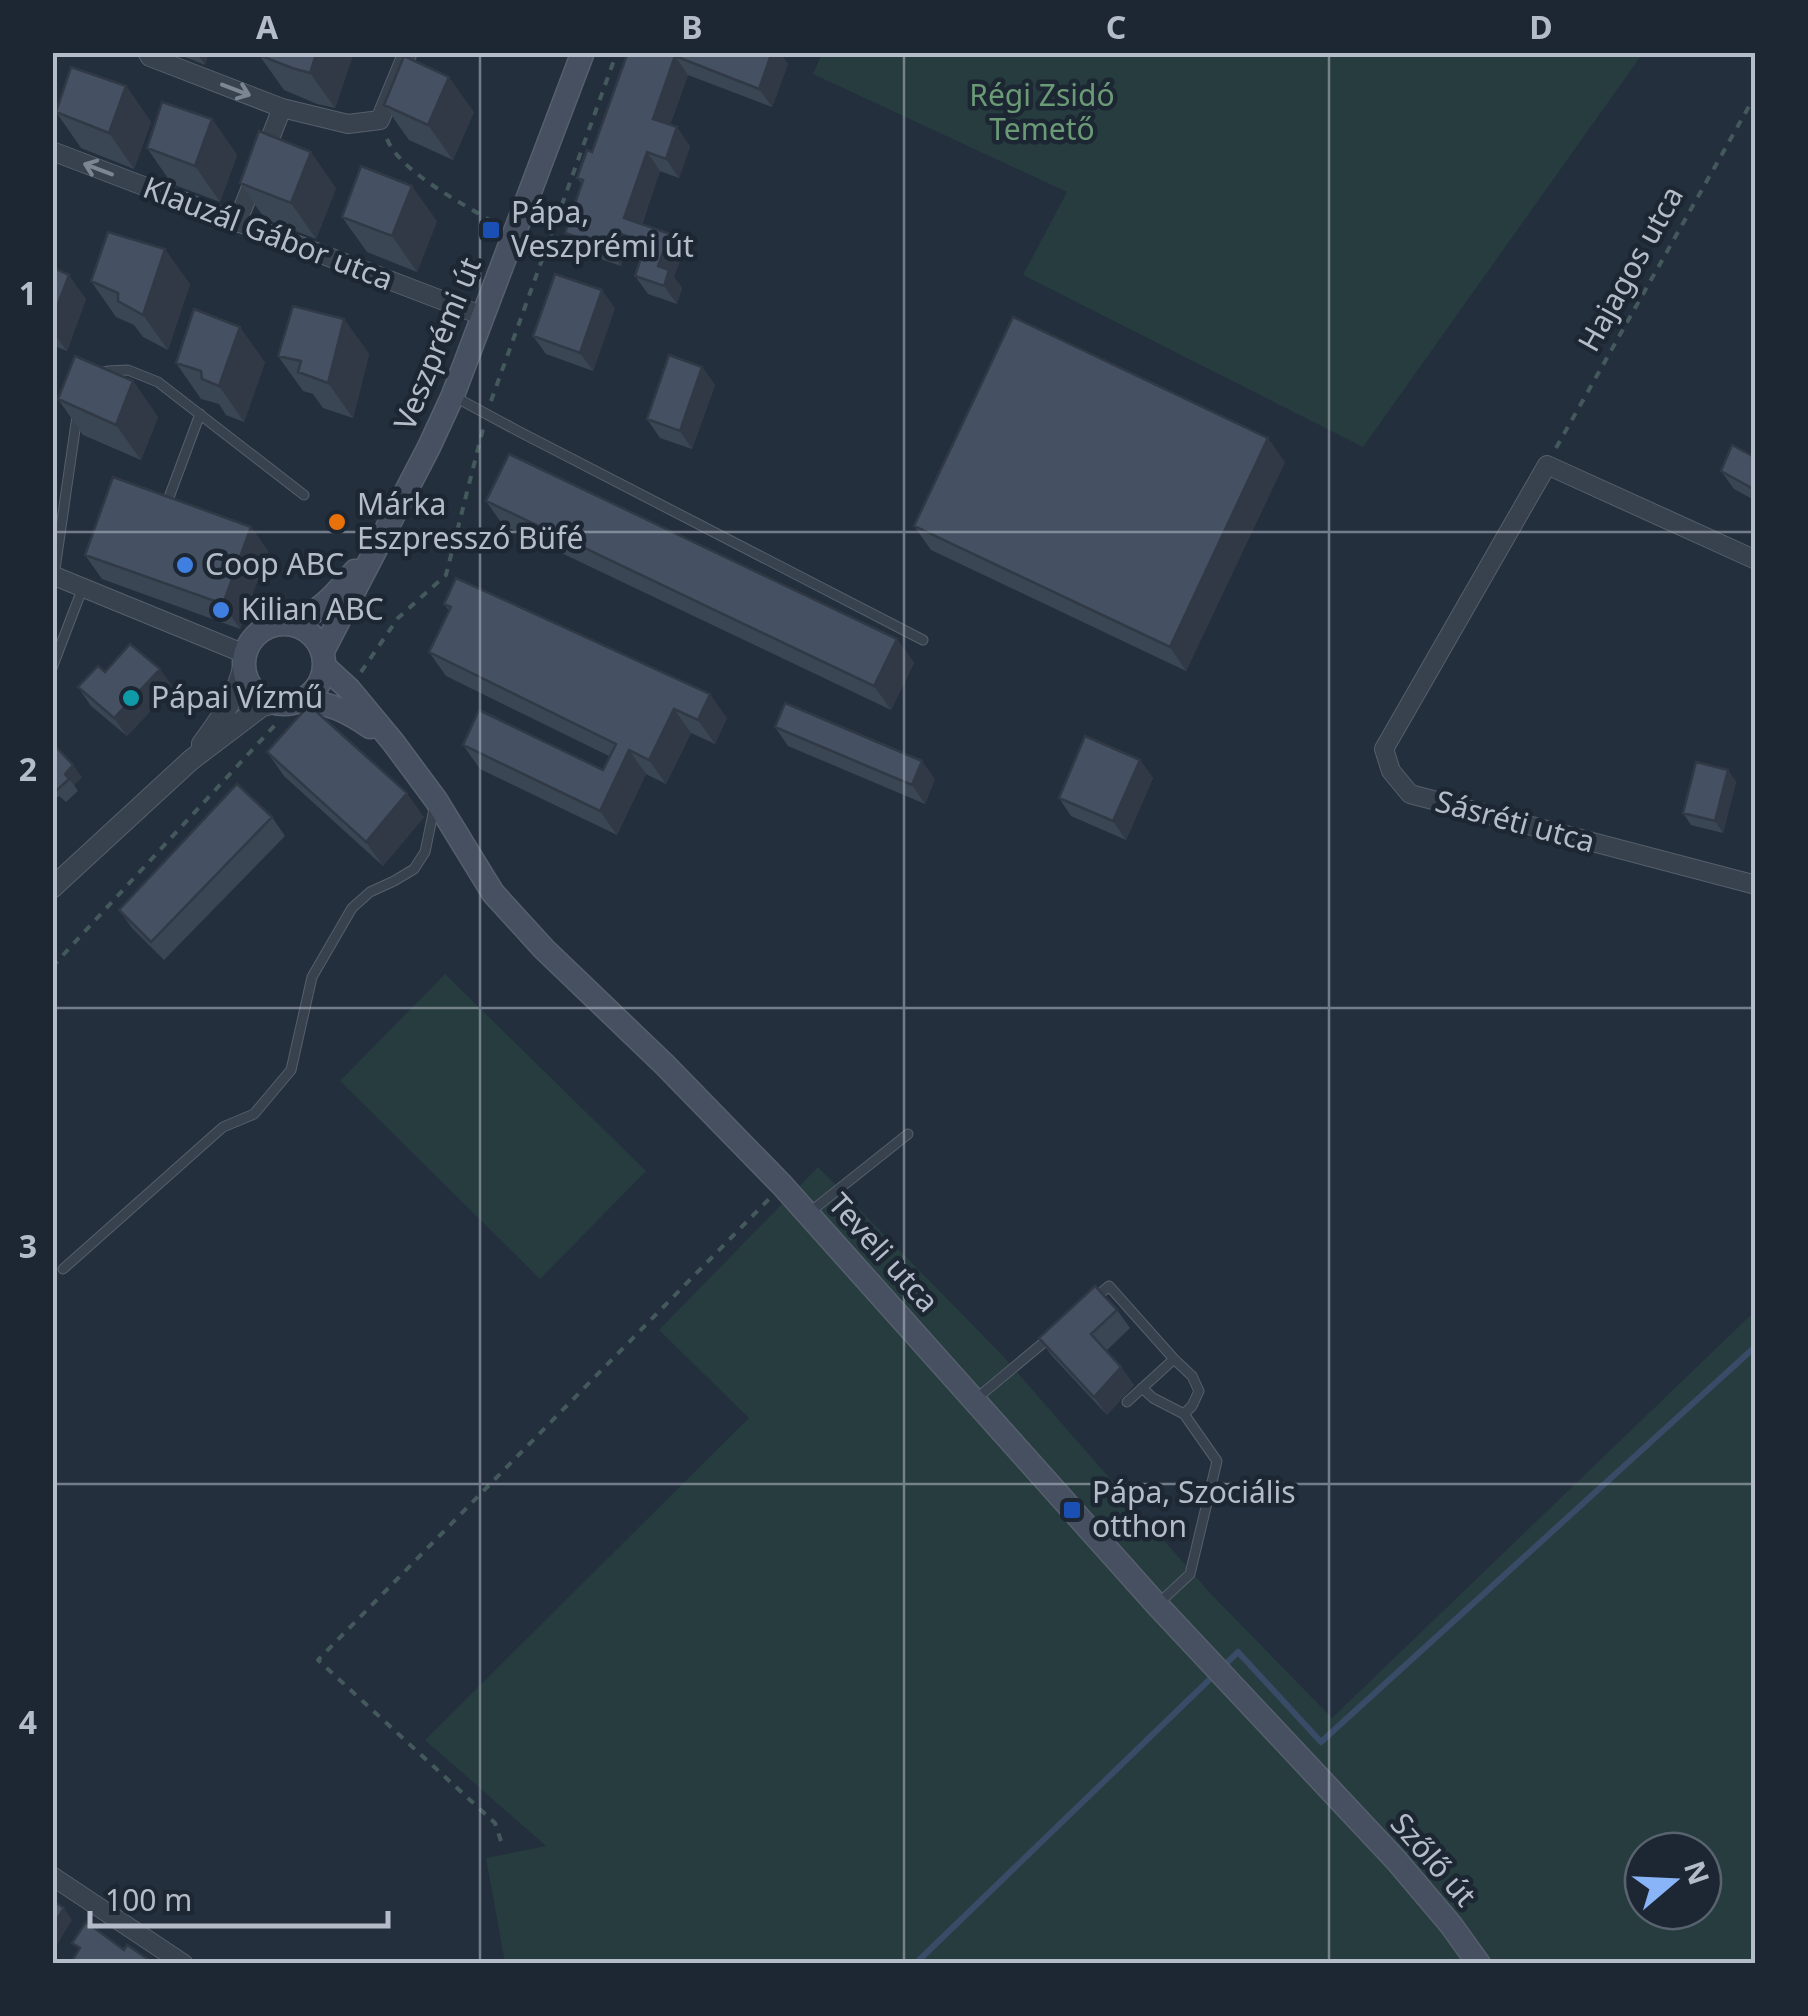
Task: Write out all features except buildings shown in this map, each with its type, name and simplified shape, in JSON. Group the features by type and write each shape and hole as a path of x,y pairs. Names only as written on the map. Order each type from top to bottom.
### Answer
{"main road":[{"name":"Veszprémi út","path":"324,659 453,395 583,52"},
{"name":"Veszprémi út","path":"292,624 329,602 380,542"},
{"path":"292,624 311,634 324,659 323,676 314,691 300,701 274,703 252,688 245,658 248,646 259,632 274,625 292,624"},
{"name":"Teveli utca","path":"324,659 394,742 436,800 493,893 544,949 782,1185 1157,1605 1338,1798"},
{"name":"Teveli utca","path":"300,701 322,702 348,712 394,742"},
{"name":"Szőlő út","path":"1338,1798 1396,1860 1479,1964"}],"street":[{"path":"147,52 150,57 282,108 348,124 380,120 408,52"},
{"path":"237,223 282,108"},
{"name":"Klauzál Gábor utca","path":"52,151 483,316"},
{"path":"1546,465 1756,560"},
{"name":"Sásréti utca","path":"1546,465 1384,749 1391,771 1410,794 1756,886"},
{"path":"53,575 245,658 241,681 229,706 191,760"},
{"path":"52,888 191,760 262,706 274,703"},
{"path":"52,1876 184,1964"}],"lane":[{"path":"90,377 128,370 158,382 304,495"},
{"path":"453,395 923,640"},
{"path":"53,575 57,515 78,408"},
{"path":"168,500 200,414"},
{"path":"52,668 83,587"},
{"path":"63,1268 223,1127 254,1114 291,1070 312,977 352,908 370,892 414,868 425,852 436,800"},
{"path":"808,1214 908,1134"},
{"path":"1082,1310 1109,1286 1192,1376 1198,1392 1184,1414"},
{"path":"974,1400 1054,1334"},
{"path":"1127,1402 1174,1358"},
{"path":"1142,1388 1184,1414 1217,1460 1190,1574 1157,1605"}],"path":[{"path":"501,370 617,52"},
{"name":"Hajagos utca","path":"1546,465 1756,94"},
{"path":"380,120 391,147 408,168 514,235"},
{"path":"502,1841 495,1823 318,1660 782,1185"}],"green space":[{"name":"Régi Zsidó Temető","path":"823,52 1643,53 1363,447 1023,275 1067,192 813,74"},
{"path":"445,974 646,1171 540,1279 340,1081"},
{"path":"818,1167 1002,1355 1210,1593 1332,1718 1755,1311 1755,1963 505,1963 486,1858 546,1846 425,1740 749,1418 659,1330"}],"waterway":[{"path":"915,1964 1238,1652 1321,1742 1756,1346"}],"place":[{"name":"Pápa, Veszprémi út","path":"491,230"},
{"name":"Márka Eszpresszó Büfé","path":"337,522"},
{"name":"Coop ABC","path":"185,565"},
{"name":"Kilian ABC","path":"221,610"},
{"name":"Pápai Vízmű","path":"131,698"},
{"name":"Pápa, Szociális otthon","path":"1072,1510"}]}
